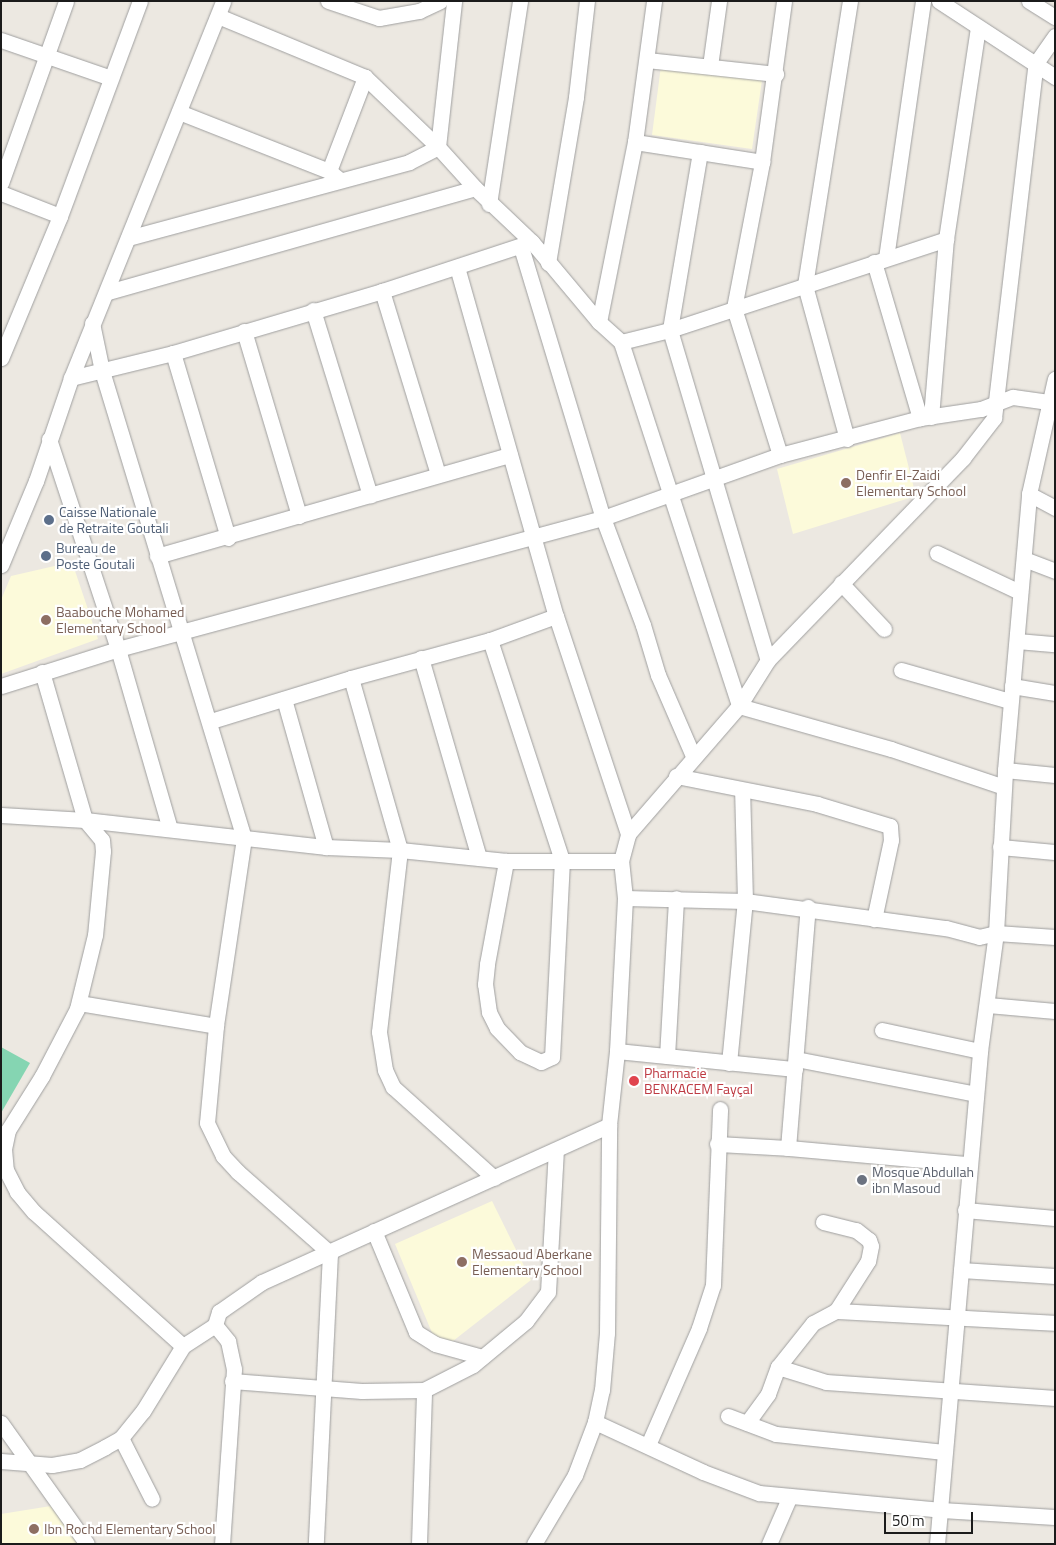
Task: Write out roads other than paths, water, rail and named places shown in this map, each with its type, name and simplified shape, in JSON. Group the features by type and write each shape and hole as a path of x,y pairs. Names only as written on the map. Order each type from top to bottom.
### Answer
{"street":[{"path":"1,183 45,53 66,1"},
{"path":"1,358 60,216 140,1"},
{"path":"1,565 36,481 49,439 92,323 108,292 223,1"},
{"path":"328,1 379,18 400,17 440,1"},
{"path":"438,147 454,1"},
{"path":"490,204 520,1"},
{"path":"548,263 576,97 587,1"},
{"path":"599,322 635,142 654,1"},
{"path":"710,66 719,1"},
{"path":"780,454 734,308 762,162 776,74 784,1"},
{"path":"847,439 805,285 850,1"},
{"path":"923,1 880,260 925,417"},
{"path":"939,1 1055,77"},
{"path":"1029,1 1055,17"},
{"path":"218,16 365,77 438,147 527,244 548,263 599,322 621,342 739,706"},
{"path":"925,417 946,239 978,28"},
{"path":"534,1544 575,1475 595,1422 602,1390 606,1333 609,1125 617,1051 625,898 621,861 628,834 676,776 739,706 768,660 841,582 963,458 994,418 1036,64 1055,36"},
{"path":"1,40 45,53 111,78"},
{"path":"647,60 776,74"},
{"path":"334,175 365,77"},
{"path":"179,112 334,175"},
{"path":"635,142 762,162"},
{"path":"128,238 214,217 334,175 409,162 438,147"},
{"path":"700,152 670,330 768,660"},
{"path":"108,292 475,188"},
{"path":"1,193 60,216"},
{"path":"621,342 670,330 946,239"},
{"path":"71,378 173,353 382,291 527,244"},
{"path":"527,244 603,518 643,625 658,675 694,758"},
{"path":"457,267 556,616 628,834"},
{"path":"382,291 438,474"},
{"path":"313,310 370,495"},
{"path":"92,323 102,371 157,556 211,721 244,838 216,1026 207,1123 209,1132 223,1156 238,1172 330,1253"},
{"path":"244,331 299,516"},
{"path":"173,353 228,538"},
{"path":"937,1544 954,1317 961,1270 980,1051 988,1005 996,933 1005,770 1029,494 1052,401 1055,379"},
{"path":"1,686 118,649 603,518 671,496 780,454 847,439 925,417 996,404 1013,397 1052,401"},
{"path":"49,439 118,649 170,830"},
{"path":"157,556 228,538 438,474 510,455"},
{"path":"1029,494 1055,508"},
{"path":"937,553 1020,592"},
{"path":"1024,559 1055,572"},
{"path":"841,582 884,629"},
{"path":"211,721 351,678 490,640 556,616"},
{"path":"490,640 562,860 552,1057 541,1062 520,1052 497,1028 489,1012 485,984 487,964 506,861"},
{"path":"1017,641 1055,644"},
{"path":"421,658 479,858"},
{"path":"902,670 1011,694 1055,693"},
{"path":"42,672 85,820 102,840 104,851 96,935 79,1003 42,1076 8,1130 4,1149 9,1180 34,1212 184,1346"},
{"path":"351,678 400,850 379,1032 385,1070 393,1087 494,1178"},
{"path":"284,698 326,847"},
{"path":"739,706 891,749 1004,787"},
{"path":"1005,770 1055,775"},
{"path":"676,776 817,804 890,826 891,840 874,919"},
{"path":"730,1063 745,901 742,790"},
{"path":"1,815 85,820 326,847 400,850 506,861 621,861"},
{"path":"1000,847 1055,852"},
{"path":"625,898 745,901 946,928 979,937 996,933 1055,937"},
{"path":"667,1056 676,898"},
{"path":"788,1148 808,908"},
{"path":"79,1003 216,1026"},
{"path":"988,1005 1055,1011"},
{"path":"882,1030 980,1051"},
{"path":"617,1051 730,1063 796,1064 976,1094"},
{"path":"648,1445 698,1328 713,1285 717,1144 720,1109"},
{"path":"1,1461 52,1465 80,1460 121,1438 143,1411 184,1346 215,1325 219,1312 262,1282 330,1253 374,1231 609,1125"},
{"path":"717,1144 788,1148 969,1164"},
{"path":"232,1381 325,1389 424,1390 458,1376 526,1321 548,1292 556,1150"},
{"path":"965,1210 1055,1218"},
{"path":"747,1423 768,1394 778,1368 813,1323 836,1310 868,1260 871,1246 869,1240 856,1230 823,1222"},
{"path":"374,1231 416,1332 435,1344 482,1357"},
{"path":"316,1544 325,1389 330,1253"},
{"path":"961,1270 1055,1276"},
{"path":"836,1310 1055,1323"},
{"path":"215,1325 228,1341 234,1369 222,1544"},
{"path":"778,1368 826,1382 1055,1398"},
{"path":"419,1544 424,1390"},
{"path":"728,1416 776,1434 944,1452"},
{"path":"595,1422 703,1472 759,1493 941,1510 1055,1516"},
{"path":"1,1423 27,1463 87,1544"},
{"path":"121,1438 152,1499"},
{"path":"769,1544 790,1496"}],"place":[{"name":"Denfir El-Zaidi Elementary School","path":"846,483"},
{"name":"Caisse Nationale de Retraite Goutali","path":"49,520"},
{"name":"Bureau de Poste Goutali","path":"46,556"},
{"name":"Baabouche Mohamed Elementary School","path":"46,620"},
{"name":"Pharmacie BENKACEM Fayçal","path":"634,1081"},
{"name":"Mosque Abdullah ibn Masoud","path":"862,1180"},
{"name":"Messaoud Aberkane Elementary School","path":"462,1262"},
{"name":"Ibn Rochd Elementary School","path":"34,1529"}]}
